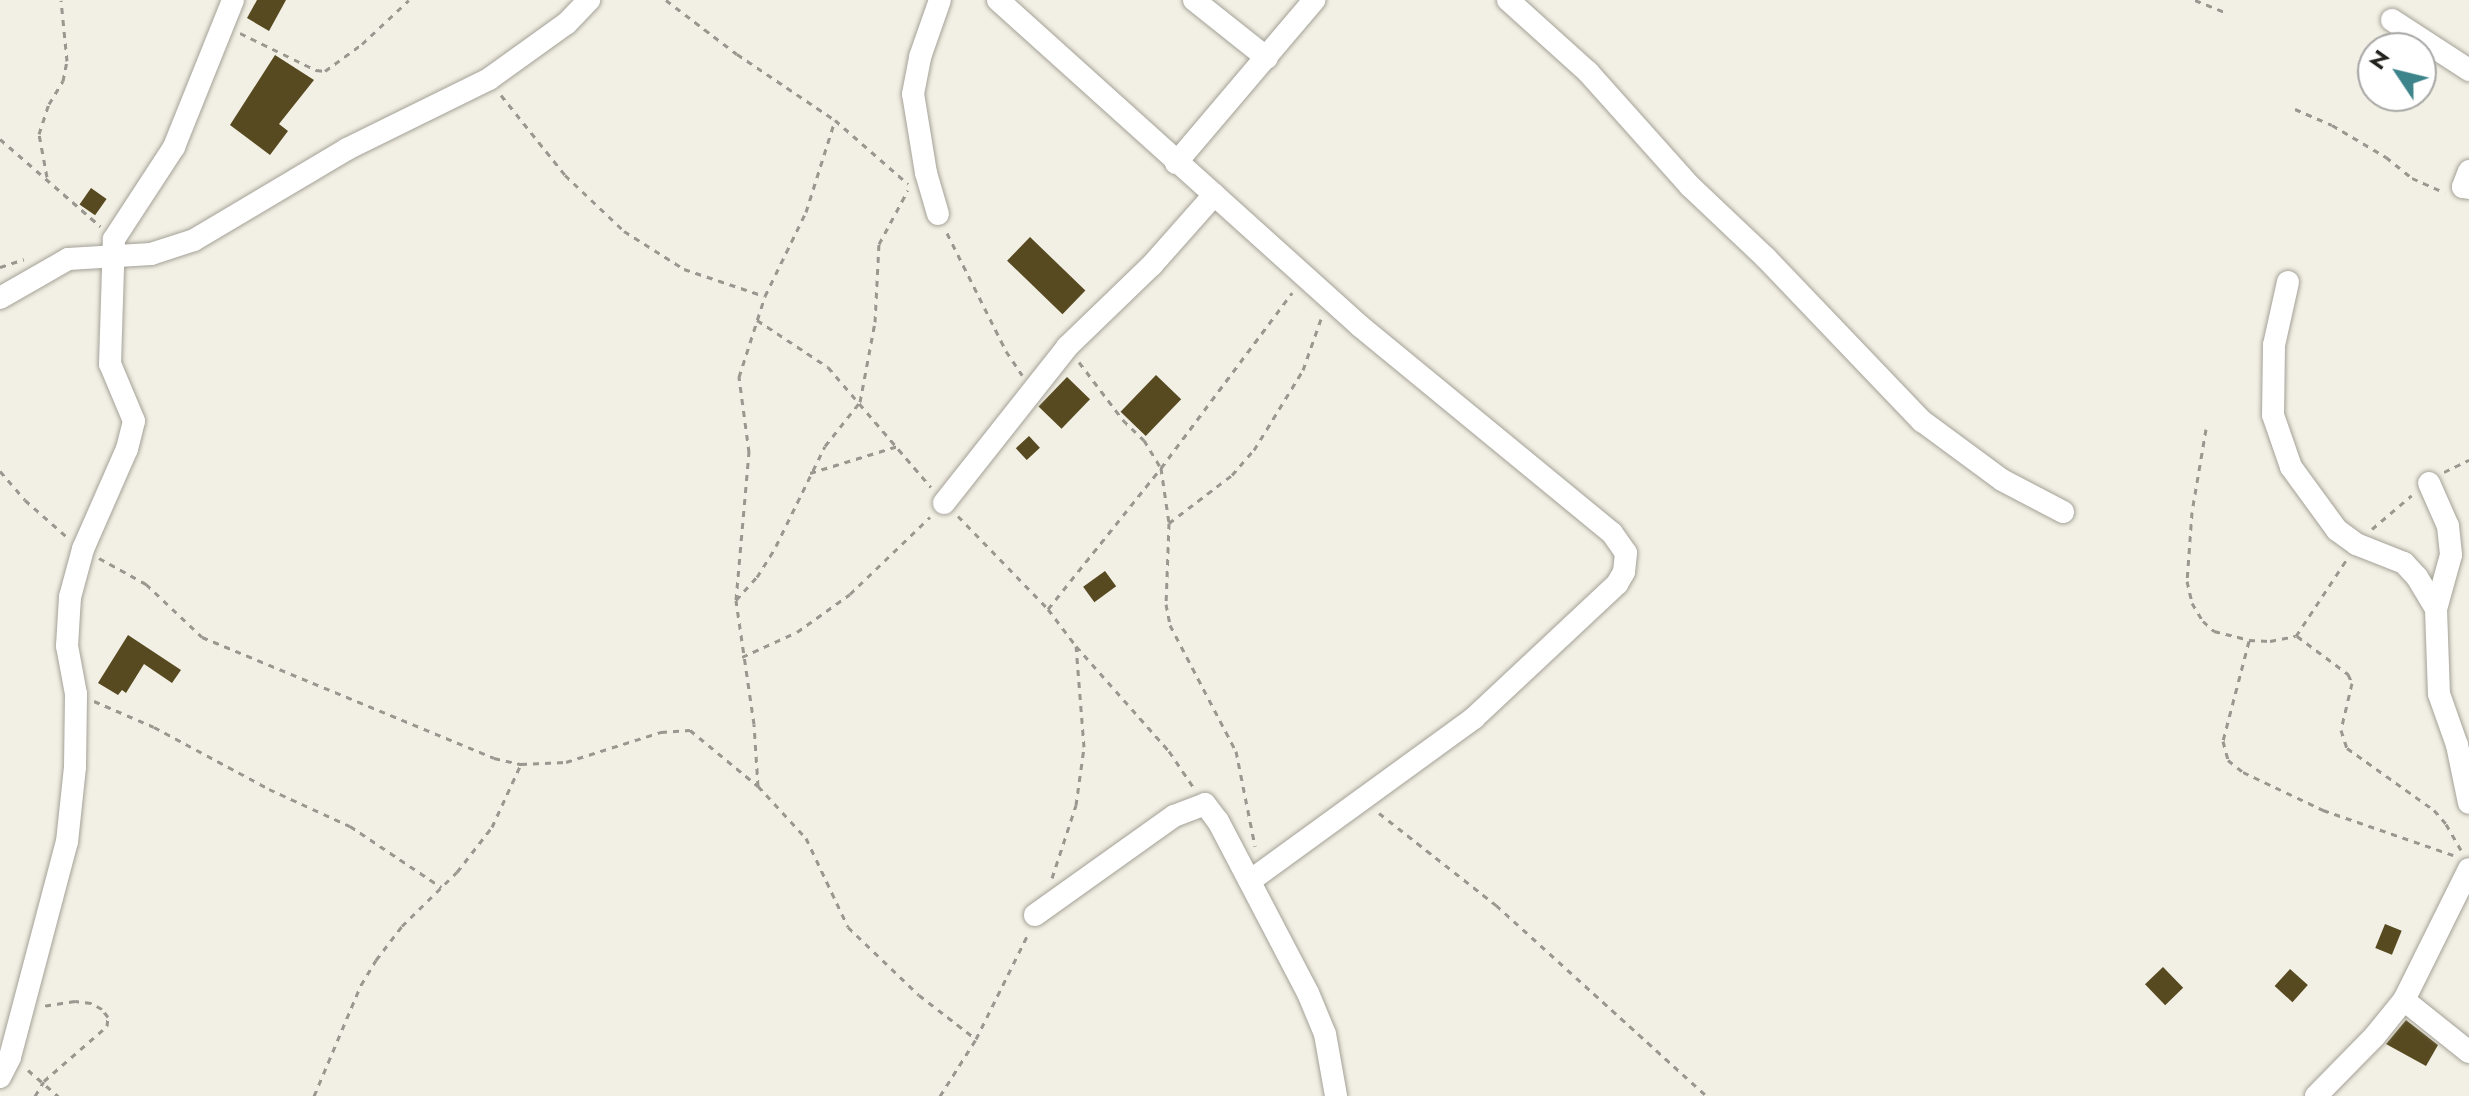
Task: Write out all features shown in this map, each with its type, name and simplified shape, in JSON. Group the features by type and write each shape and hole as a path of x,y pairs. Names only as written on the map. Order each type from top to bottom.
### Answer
{"street":[{"path":"0,1077 22,1012 31,968 67,842 75,767 76,694 67,646 70,597 83,549 127,449 134,421 110,364 115,248 174,147 233,0"},
{"path":"0,298 68,259 115,248 151,254 194,240 347,149 489,79 567,23 589,0"},
{"path":"938,214 926,173 913,94 920,57 940,0"},
{"path":"998,0 1327,296 1612,533 1626,553 1624,572 1617,584 1474,718 1255,878"},
{"path":"1194,0 1267,58"},
{"path":"1176,163 1314,0"},
{"path":"1508,0 1588,72 1690,186 1766,258 1922,421 2002,480 2063,512"},
{"path":"2392,20 2469,70"},
{"path":"944,503 1031,388 1067,347 1152,265 1214,195"},
{"path":"2288,282 2274,345 2273,415 2291,467 2317,507 2356,544 2404,563 2417,577 2436,609"},
{"path":"2429,483 2448,526 2451,555 2436,609 2439,694 2457,745 2469,803"},
{"path":"1035,915 1174,816 1205,804 1255,878 1325,1034 1336,1096"},
{"path":"2316,1096 2374,1037 2404,1000 2469,869"},
{"path":"2404,1000 2469,1052"}],"path":[{"path":"47,177 39,134 49,104 63,81 67,61 61,0"},
{"path":"224,25 316,70 325,71 362,44 409,0"},
{"path":"666,0 737,54 835,120 938,214 1006,351 1031,388"},
{"path":"2195,0 2224,12"},
{"path":"489,79 565,175 624,231 684,269 765,296"},
{"path":"2295,109 2351,136 2412,178 2445,193 2467,182"},
{"path":"758,786 754,724 736,600 749,452 739,377 765,296 806,212 835,120"},
{"path":"0,139 47,177 115,248"},
{"path":"736,600 757,577 776,546 810,473 860,402 875,322 879,244 910,186"},
{"path":"1048,609 1161,468 1306,275"},
{"path":"1169,523 1232,475 1261,439 1312,349 1327,296"},
{"path":"757,320 828,367 944,503 1048,609 1076,646 1169,751 1205,804"},
{"path":"1067,347 1123,420 1144,440 1161,468 1169,523 1166,604 1170,625 1236,751 1255,878"},
{"path":"2206,429 2192,512 2187,581 2192,603 2203,621 2214,631 2249,640 2270,641 2296,636 2356,544 2453,465 2469,460"},
{"path":"810,473 898,446"},
{"path":"0,471 46,520 83,549 146,584 202,637 494,758 521,764 576,760 677,728 690,730 758,786 806,838 848,927 909,986 976,1039"},
{"path":"742,657 797,632 850,594 944,503"},
{"path":"2249,640 2223,741 2228,760 2243,772 2323,810 2429,849 2465,857 2434,810 2347,748 2341,730 2352,683 2348,674 2296,636"},
{"path":"940,1096 976,1039 1066,842 1076,805 1084,747 1076,646"},
{"path":"76,694 154,727 269,789 350,826 441,887"},
{"path":"314,1096 361,985 376,960 402,926 441,887 492,827 521,764"},
{"path":"1363,802 1430,850 1496,905 1707,1096"},
{"path":"22,1012 75,1001 91,1003 108,1017 107,1026 44,1081 35,1096"},
{"path":"44,1081 58,1096"}],"building":[{"path":"257,0 286,0 269,31 247,18"},
{"path":"275,55 314,80 279,124 288,131 270,155 230,125"},
{"path":"91,188 107,199 95,215 80,204"},
{"path":"1030,237 1085,290 1062,314 1007,261"},
{"path":"1156,375 1181,399 1146,436 1121,412"},
{"path":"1067,377 1090,399 1062,429 1039,406"},
{"path":"1029,436 1040,448 1027,460 1016,448"},
{"path":"1105,571 1116,586 1094,602 1083,587"},
{"path":"128,635 181,670 172,683 144,664 126,693 122,690 118,695 98,683"},
{"path":"2385,924 2402,931 2392,955 2375,948"},
{"path":"2163,967 2183,988 2165,1005 2145,984"},
{"path":"2290,969 2308,985 2292,1002 2275,986"},
{"path":"2406,1020 2438,1045 2426,1066 2386,1044"}]}
